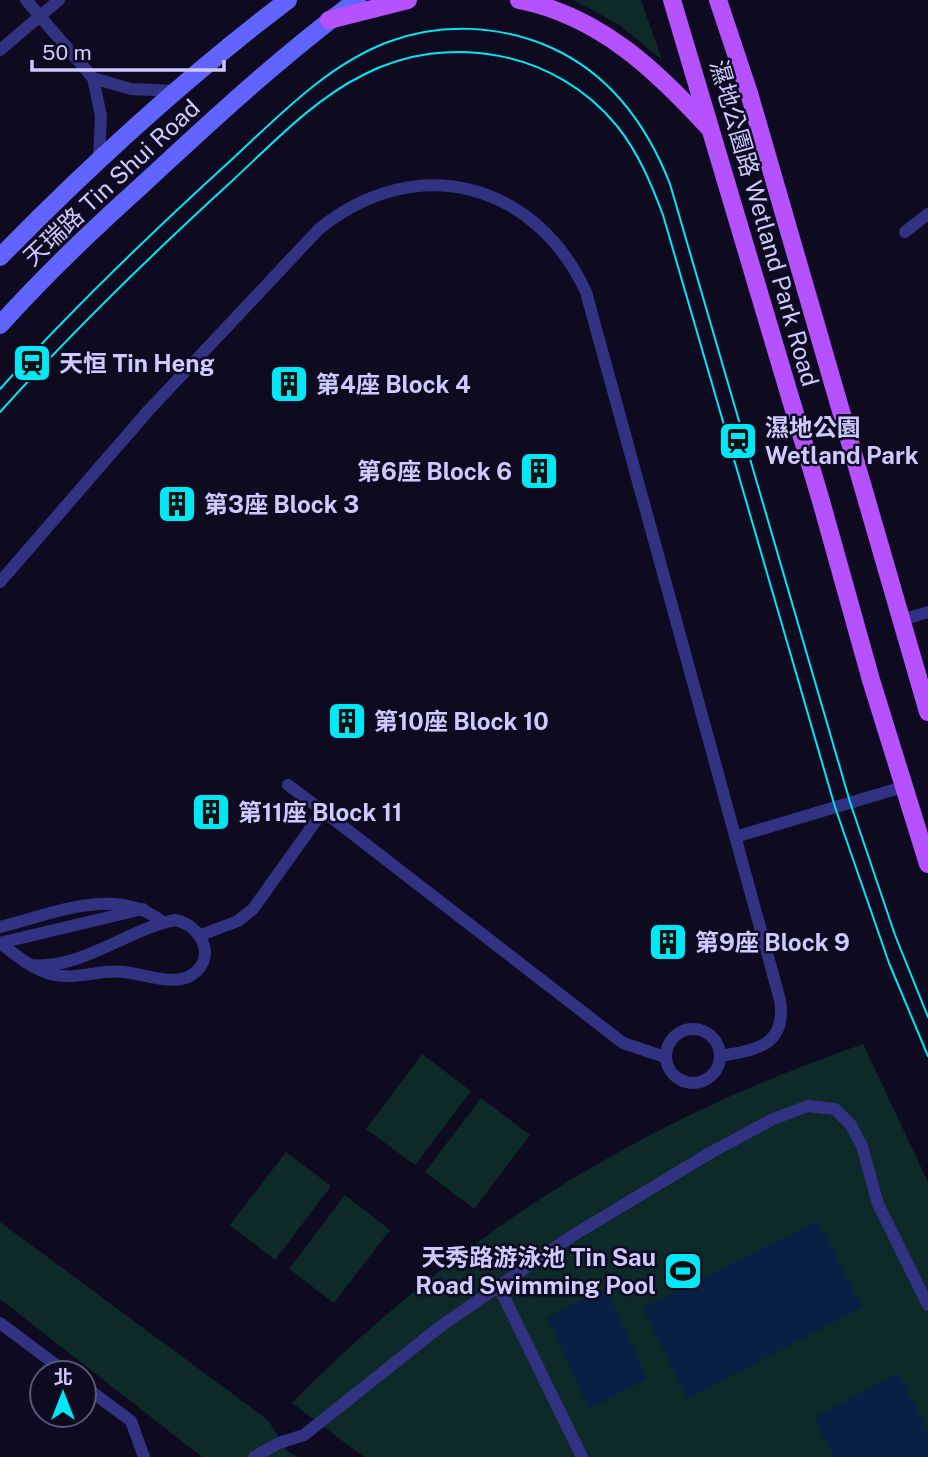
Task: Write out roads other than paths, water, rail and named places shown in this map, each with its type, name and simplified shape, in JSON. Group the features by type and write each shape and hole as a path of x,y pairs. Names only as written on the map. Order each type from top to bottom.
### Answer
{"main road":[{"name":"天瑞路 Tin Shui Road","path":"0,257 99,157 175,90 288,0"},
{"name":"天瑞路 Tin Shui Road","path":"0,325 74,248 186,143 329,20 357,0"},
{"path":"329,20 377,5 408,0"},
{"path":"519,0 554,10 608,36 665,80 713,132"},
{"name":"濕地公園路 Wetland Park Road","path":"672,0 928,864"},
{"name":"濕地公園路 Wetland Park Road","path":"718,0 757,118 928,712"}],"lane":[{"path":"26,0 93,78 101,116 99,157"},
{"path":"0,50 59,0"},
{"path":"93,78 131,89 175,90"},
{"path":"0,582 148,411 319,229 337,214 377,194 423,185 446,185 491,196 532,218 549,234 576,271 586,292 782,1012 780,1024 767,1044 756,1050 720,1056"},
{"path":"905,232 928,214"},
{"path":"902,620 928,612"},
{"path":"288,785 623,1043 665,1057"},
{"path":"735,837 903,786"},
{"path":"201,934 229,926 253,909 323,811"},
{"path":"0,927 98,903 121,902 143,908 164,923"},
{"path":"0,943 143,908"},
{"path":"0,943 30,965 66,976 122,971 176,980 186,978 201,964 205,955 201,934 186,922 164,923 71,961 49,966 30,965"},
{"path":"688,1030 706,1032 713,1038 720,1056 714,1074 707,1080 688,1083 672,1074 665,1057 671,1039 688,1030"},
{"path":"254,1457 279,1443 304,1435 378,1375 498,1285 572,1236 710,1153 774,1119 808,1106 835,1109 851,1125 862,1146 878,1204 928,1306"},
{"path":"498,1285 582,1457"},
{"path":"0,1323 48,1359"},
{"path":"98,1396 131,1421 144,1457"}],"water":[{"path":"818,1221 862,1307 688,1399 643,1308"},
{"path":"606,1288 647,1379 589,1409 547,1317"},
{"path":"898,1373 928,1430 928,1457 834,1457 814,1418"}],"tram line":[{"path":"0,389 83,301 284,111 323,79 365,52 388,42 428,31 470,29 532,40 573,59 609,87 638,122 670,184 850,802 895,935 928,1017"},
{"path":"0,412 84,323 172,237 294,123 345,85 396,61 430,54 465,52 499,56 532,65 564,80 592,100 625,136 643,168 663,215 835,807 889,963 928,1056"}],"place":[{"name":"天恒 Tin Heng","path":"32,363"},
{"name":"第4座 Block 4","path":"289,384"},
{"name":"濕地公園 Wetland Park","path":"738,441"},
{"name":"第6座 Block 6","path":"539,471"},
{"name":"第3座 Block 3","path":"177,504"},
{"name":"第10座 Block 10","path":"347,721"},
{"name":"第11座 Block 11","path":"211,812"},
{"name":"第9座 Block 9","path":"668,942"},
{"name":"天秀路游泳池 Tin Sau Road Swimming Pool","path":"683,1271"}]}
